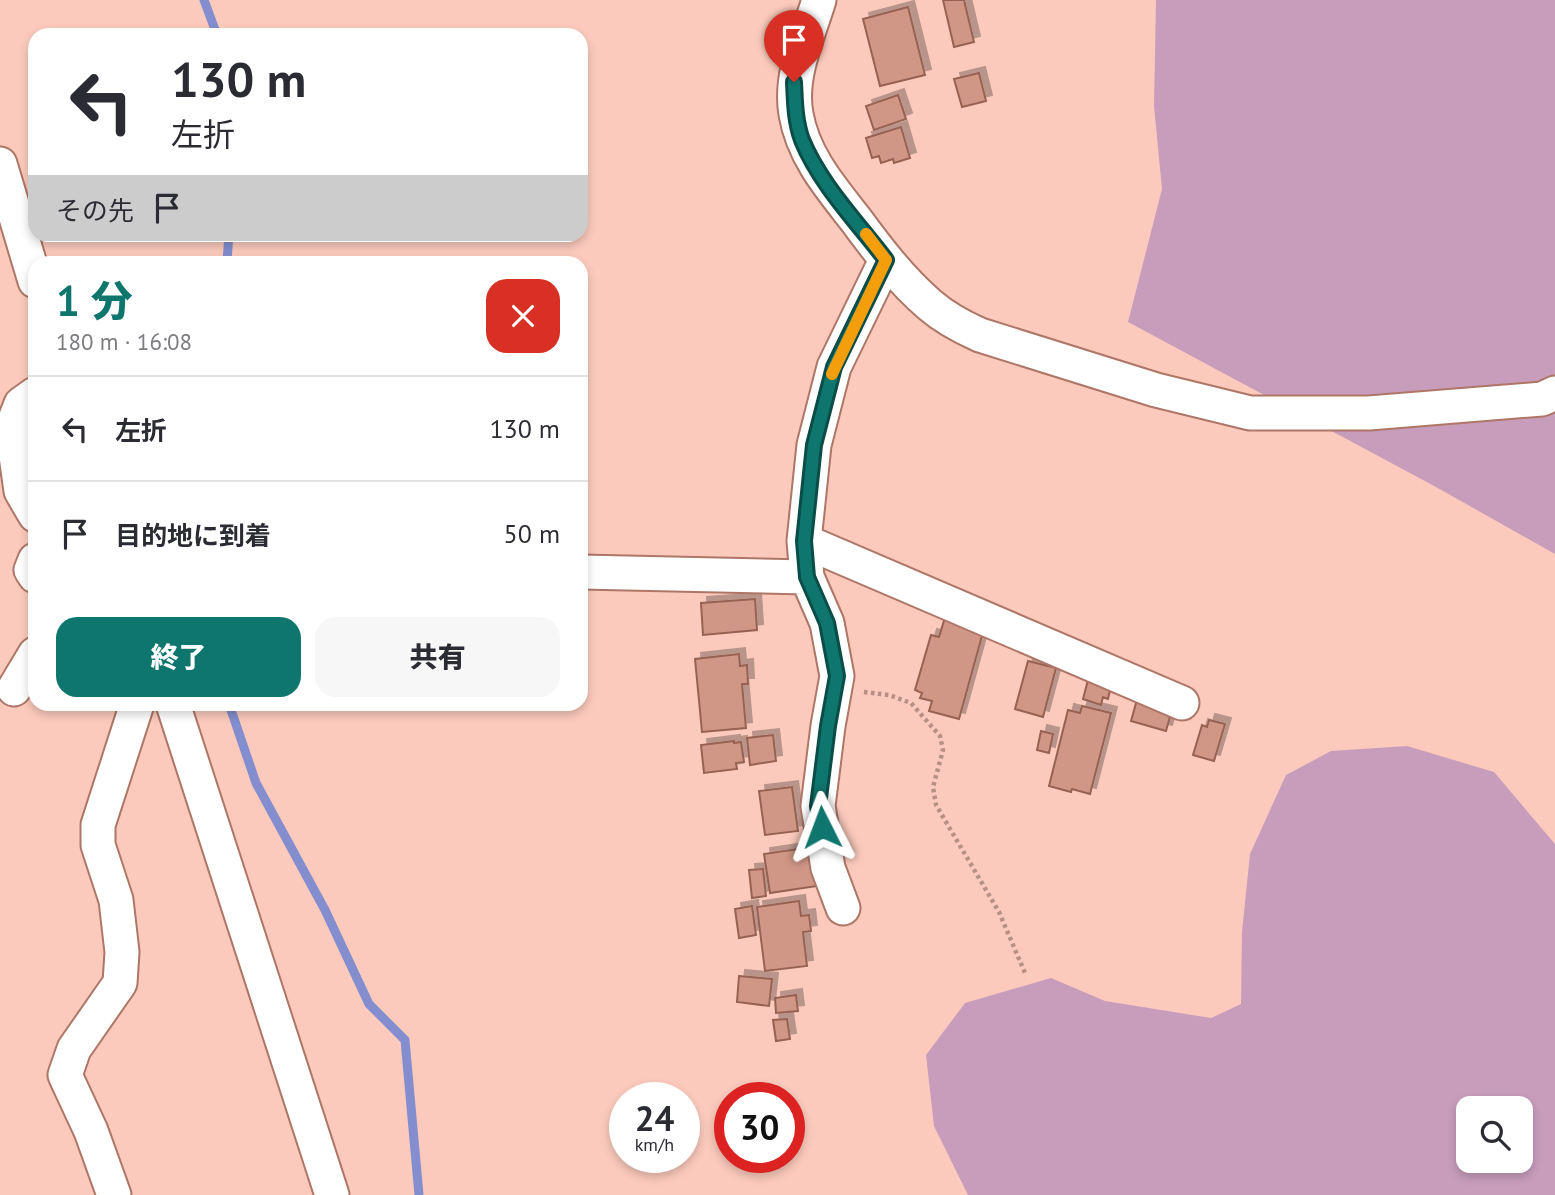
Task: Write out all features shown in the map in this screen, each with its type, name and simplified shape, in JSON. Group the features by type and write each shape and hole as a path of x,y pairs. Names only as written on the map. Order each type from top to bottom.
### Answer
{"street":[{"path":"819,0 794,82 795,113 802,139 818,170 886,260 930,306 959,326 1156,390 1250,413 1369,413 1542,398 1555,393"},
{"path":"0,164 28,258"},
{"path":"843,908 828,868 818,806 837,676 827,623 807,577 804,541 814,445 834,367 886,260"},
{"path":"28,399 22,404 12,426 21,491 28,503"},
{"path":"804,541 1182,702"},
{"path":"588,572 807,577"},
{"path":"14,689 28,666"},
{"path":"114,1195 91,1131 65,1075 74,1049 120,983 122,952 116,900 98,845 98,825 135,711"},
{"path":"175,711 332,1195"}],"path":[{"path":"835,685 889,695 911,703 940,736 943,750 933,787 936,805 999,912 1025,973"}],"shaded area":[{"path":"1156,0 1555,0 1555,554 1128,322 1162,189 1154,106"},
{"path":"1407,746 1494,772 1555,844 1555,1195 968,1195 934,1126 926,1055 965,1003 1051,978 1105,1001 1211,1018 1241,1004 1242,932 1250,854 1286,775 1331,751"}],"building":[{"path":"943,0 964,0 974,42 954,47"},
{"path":"908,7 925,75 880,86 863,19"},
{"path":"979,73 986,101 962,107 954,79"},
{"path":"898,95 906,119 874,130 866,106"},
{"path":"901,127 910,158 894,163 893,159 881,163 879,156 872,158 866,138"},
{"path":"755,599 757,630 703,635 701,603"},
{"path":"946,614 985,625 959,719 929,711 932,701 920,698 922,693 915,690 931,635 939,637"},
{"path":"739,654 740,666 747,665 748,684 742,684 746,728 702,732 695,659"},
{"path":"1028,661 1056,668 1043,717 1015,709"},
{"path":"1088,680 1111,686 1108,699 1103,697 1101,705 1083,699"},
{"path":"1138,696 1173,706 1166,731 1131,721"},
{"path":"1082,706 1111,713 1090,794 1049,786 1068,710 1080,713"},
{"path":"1209,720 1225,724 1214,761 1193,755 1202,725 1207,727"},
{"path":"1041,731 1053,734 1049,753 1037,750"},
{"path":"773,735 776,761 750,765 747,738"},
{"path":"741,742 744,762 736,763 737,769 704,773 701,745"},
{"path":"792,787 798,831 765,835 759,791"},
{"path":"812,847 817,886 770,893 764,854"},
{"path":"763,869 766,896 752,898 749,870"},
{"path":"799,901 801,916 809,915 811,931 803,932 807,966 765,971 757,907"},
{"path":"752,906 756,935 739,938 735,909"},
{"path":"739,976 772,979 769,1006 737,1002"},
{"path":"796,995 798,1011 776,1013 775,998"},
{"path":"787,1019 790,1039 776,1041 773,1020"}],"waterway":[{"path":"204,0 214,28"},
{"path":"227,256 228,242"},
{"path":"231,711 256,783 325,910 369,1004 405,1040 419,1195"}],"slow traffic":[{"path":"832,374 886,260 866,234"}],"route":[{"path":"794,82 795,113 802,139 818,170 886,260 834,367 814,445 804,541 807,577 827,623 837,676 818,806 822,827"}]}
